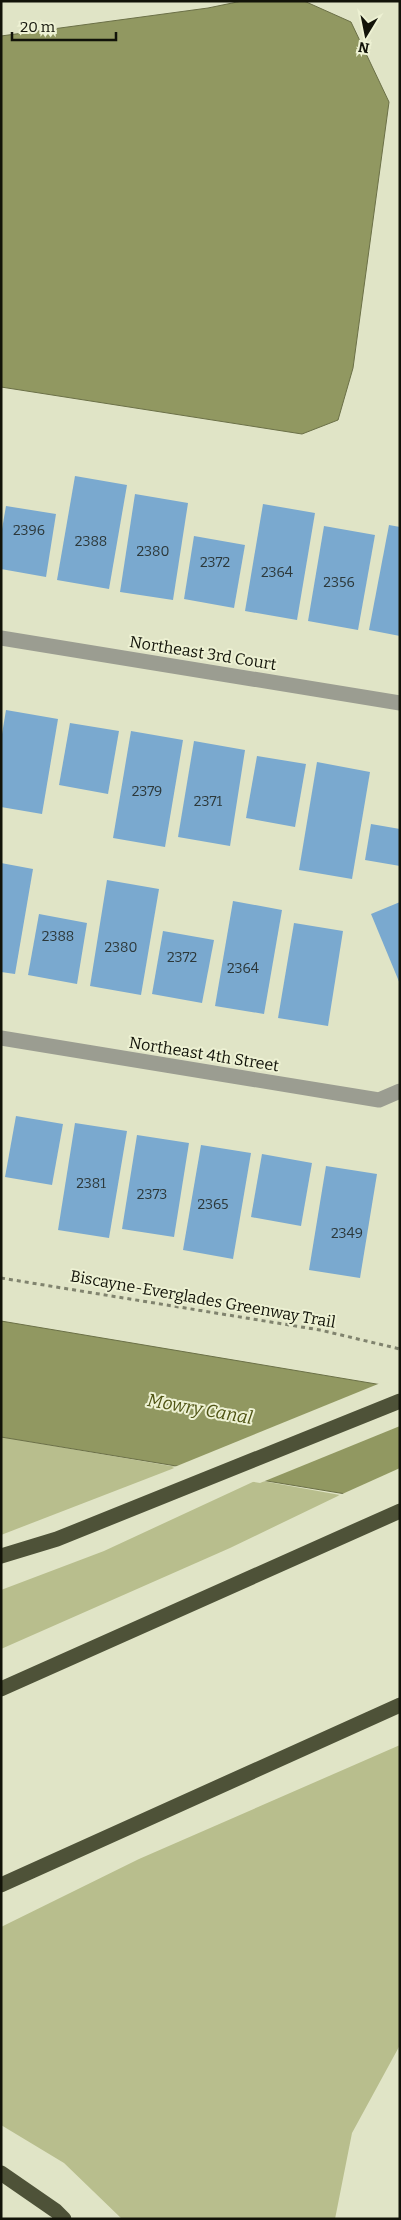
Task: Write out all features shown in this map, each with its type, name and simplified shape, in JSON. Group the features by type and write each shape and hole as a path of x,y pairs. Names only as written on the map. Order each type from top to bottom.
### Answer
{"highway":[{"path":"1,1556 57,1539 400,1401"},
{"path":"1,1689 400,1511"},
{"path":"1,1885 400,1705"},
{"path":"1,2173 48,2205 64,2219"}],"street":[{"name":"Northeast 3rd Court","path":"1,638 400,703"},
{"name":"Northeast 4th Street","path":"1,1038 379,1100 400,1091"}],"path":[{"name":"Biscayne-Everglades Greenway Trail","path":"1,1278 320,1330 400,1349"}],"shaded area":[{"path":"1,1437 177,1467 1,1535"},
{"path":"257,1480 340,1495 230,1548 1,1649 1,1590 104,1551"},
{"path":"400,1745 400,2045 352,2133 335,2219 122,2219 64,2163 1,2125 1,1927 139,1859"}],"water":[{"path":"242,1 304,1 351,22 389,102 353,368 338,420 302,434 1,387 1,36 208,8"},
{"name":"Mowry Canal","path":"1,1321 400,1388 400,1503 1,1437"}],"pier":[{"path":"383,1382 400,1385 400,1426 260,1483 172,1468"},
{"path":"400,1468 400,1506 338,1496 340,1495"}],"building":[{"path":"75,476 127,485 109,589 57,580"},
{"path":"135,494 188,503 173,600 120,592"},
{"path":"263,504 315,513 297,620 245,611"},
{"path":"6,506 56,514 46,577 1,569 1,535"},
{"path":"389,525 400,527 400,636 369,630"},
{"path":"324,526 375,535 358,630 308,621"},
{"path":"194,536 245,545 234,608 184,599"},
{"path":"6,710 58,719 42,814 1,807 1,740"},
{"path":"70,723 119,731 108,794 59,785"},
{"path":"131,731 183,740 165,847 113,838"},
{"path":"194,741 245,750 230,846 178,837"},
{"path":"257,756 306,764 295,827 246,818"},
{"path":"317,762 370,772 352,879 299,870"},
{"path":"371,824 400,829 400,866 365,860"},
{"path":"1,863 33,869 15,974 1,972"},
{"path":"107,880 159,889 141,995 90,986"},
{"path":"233,901 282,910 264,1014 215,1006"},
{"path":"400,902 400,984 371,914"},
{"path":"39,914 87,923 77,984 28,975"},
{"path":"294,923 343,931 328,1026 278,1018"},
{"path":"163,931 214,940 202,1003 152,994"},
{"path":"16,1116 63,1124 52,1185 5,1177"},
{"path":"75,1123 127,1131 109,1238 58,1230"},
{"path":"137,1135 189,1143 174,1237 122,1229"},
{"path":"201,1145 251,1153 233,1259 183,1250"},
{"path":"262,1154 312,1163 301,1226 251,1217"},
{"path":"326,1166 377,1174 360,1278 309,1270"}]}
